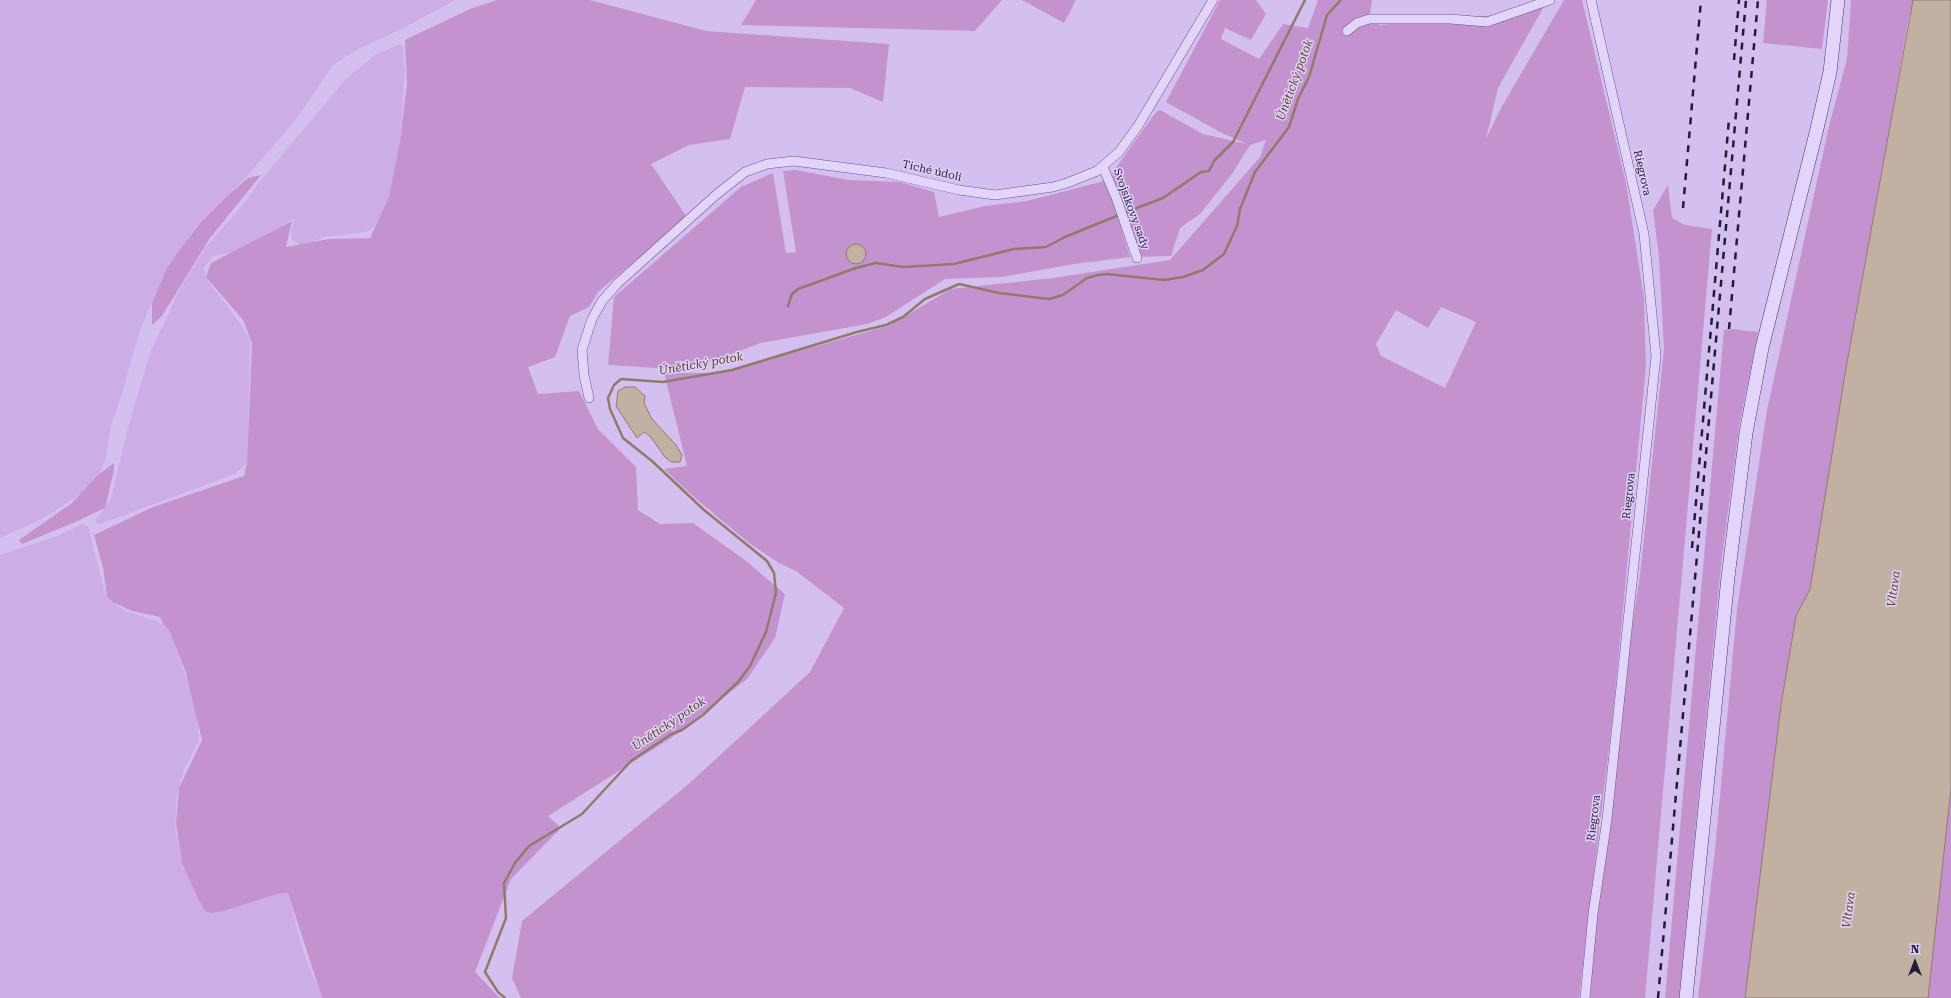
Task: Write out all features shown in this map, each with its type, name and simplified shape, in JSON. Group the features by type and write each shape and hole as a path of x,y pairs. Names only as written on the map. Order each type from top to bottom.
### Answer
{"main road":[{"path":"1686,998 1728,577 1746,434 1762,348 1816,134 1830,72 1838,0"}],"street":[{"name":"Tiché údolí","path":"589,398 584,376 582,350 592,319 602,301 618,283 717,194 745,172 767,164 794,161 834,165 886,173 959,190 996,195 1053,188 1068,183 1103,167 1119,152 1138,126 1213,0"},
{"path":"1347,31 1357,23 1368,19 1450,19 1488,22 1550,0"},
{"name":"Riegrova","path":"1585,998 1593,914 1607,819 1656,356 1644,234 1591,0"},
{"name":"Svojsíkovy sady","path":"1103,167 1117,200 1137,258"}],"shaded area":[{"path":"0,0 455,0 402,29 358,49 333,65 294,122 245,178 196,227 169,264 140,330 122,394 112,422 105,460 100,474 84,492 42,519 0,538"},
{"path":"497,0 590,0 706,31 889,44 883,102 850,88 745,87 730,139 689,145 651,164 687,217 598,292 589,307 570,316 555,357 528,367 538,394 579,391 598,429 636,467 638,510 660,524 693,523 745,560 785,594 775,638 747,679 671,738 548,816 561,828 511,879 475,972 500,998 322,998 288,893 277,894 224,911 212,913 206,912 199,901 182,863 176,824 179,788 202,740 186,673 169,630 163,624 160,617 132,611 113,602 107,596 103,568 94,535 153,507 244,476 247,463 252,343 243,320 206,277 211,263 292,221 286,247 329,239 370,238 389,197 400,141 407,84 405,40 470,9"},
{"path":"756,0 1002,0 975,31 741,25"},
{"path":"1022,0 1076,0 1064,23"},
{"path":"1220,0 1256,0 1266,14 1251,40 1225,28 1221,39 1259,59 1283,24 1308,28 1318,0 1372,0 1370,15 1380,25 1520,13 1546,3 1498,88 1486,139 1501,108 1564,0 1582,0 1626,183 1644,298 1646,366 1613,714 1579,998 521,998 512,978 522,921 691,782 810,672 844,608 796,571 779,563 749,543 695,498 664,469 687,466 664,373 720,373 888,326 951,289 1053,278 1170,260 1260,157 1266,140 1250,145 1232,174 1200,214 1180,228 1171,256 1137,257 1112,173 1156,112 1160,110 1203,134 1247,144 1220,132 1166,102","holes":["1441,307 1476,322 1445,388 1381,356 1376,344 1396,310 1428,328"]},
{"path":"1767,0 1828,0 1822,49 1763,43"},
{"path":"1851,0 1913,0 1908,21 1810,589 1796,616 1781,705 1745,998 1698,998 1716,840 1737,609 1767,410 1829,126 1847,59"},
{"path":"400,44 403,46 405,71 400,141 389,197 377,222 371,230 360,233 323,237 306,245 298,244 292,240 291,231 295,218 236,252 213,256 204,268 210,284 238,320 249,338 247,463 235,474 100,524 96,523 96,518 103,511 111,498 127,432 150,353 179,291 205,248 242,206 261,180 345,80 375,55"},
{"path":"796,170 848,180 900,182 934,192 939,217 985,206 1027,201 1104,181 1112,198 1130,257 1074,264 1002,277 945,279 886,317 867,324 761,343 689,370 608,365 614,297 741,187 773,173 786,253 796,252 783,171"},
{"path":"261,175 210,238 162,316 152,325 152,303 167,268 177,253 200,223 224,199 248,178"},
{"path":"1668,185 1672,218 1685,225 1712,229 1645,998 1590,998 1597,913 1627,661 1640,575 1664,349 1659,257 1653,210"},
{"path":"1733,329 1758,332 1739,427 1721,565 1679,998 1665,998 1724,330"},
{"path":"114,463 114,470 105,508 22,544 19,540 72,503 97,476"},
{"path":"83,524 88,526 105,593 118,606 128,612 157,621 169,629 196,706 199,740 184,770 177,793 175,828 182,863 199,901 206,912 224,911 277,894 288,893 303,951 322,998 0,998 0,555 57,536"},
{"path":"1951,788 1951,998 1928,998"}],"water":[{"name":"Vltava","path":"1913,0 1951,0 1951,788 1928,998 1745,998 1781,705 1796,616 1810,589 1846,368"},
{"path":"856,244 863,247 866,254 863,261 856,264 849,261 846,254 849,247"},
{"path":"625,387 635,387 645,396 644,403 652,419 676,445 682,455 680,462 671,462 665,457 650,436 644,432 637,438 616,406 618,391"}],"waterway":[{"path":"1124,213 1163,198 1201,172 1209,171 1214,161 1233,142 1305,0"},
{"name":"Únětický potok","path":"505,998 498,992 485,972 506,918 504,883 515,863 529,846 582,814 631,761 670,735 682,730 703,715 738,682 750,666 766,632 776,593 774,573 767,561 704,510 652,461 623,438 610,409 608,398 614,385 621,379 663,382 732,370 857,332 886,325 903,317 925,299 959,284 999,293 1049,299 1063,295 1087,278 1098,275 1107,274 1164,280 1183,277 1203,270 1224,254 1237,226 1240,209 1255,172 1289,127 1298,99 1309,77 1327,15 1341,0"},
{"path":"788,306 792,294 798,289 856,268 876,263 903,267 954,264 1014,249 1046,247 1065,237 1119,215"}],"railway":[{"path":"1683,208 1701,0"},
{"path":"1734,60 1739,0"},
{"path":"1658,998 1746,0"},
{"path":"1729,329 1758,0"},
{"path":"1692,548 1729,119"}]}
